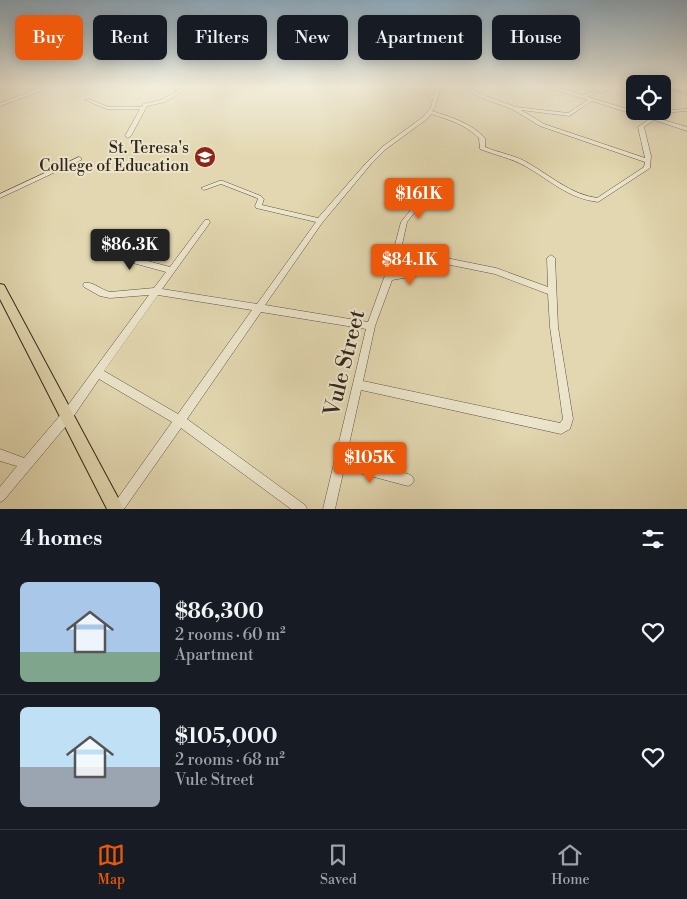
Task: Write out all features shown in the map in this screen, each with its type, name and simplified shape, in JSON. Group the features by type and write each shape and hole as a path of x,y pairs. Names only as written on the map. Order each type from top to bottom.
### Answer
{"main road":[{"path":"1,291 113,507"}],"street":[{"path":"128,136 141,110"},
{"path":"517,110 542,125 648,161"},
{"path":"528,110 570,115 577,110"},
{"path":"113,507 179,420 320,221 369,163 430,112 449,118 476,132 482,138 482,148 523,163 550,180 594,200 605,197 647,168 648,161 640,130 651,120"},
{"path":"656,120 687,129"},
{"path":"0,196 80,159"},
{"path":"204,188 221,182 259,196 261,199 258,206 320,221"},
{"name":"Vule Street","path":"329,509 372,326 396,256 404,222 435,183"},
{"path":"0,496 67,416 170,270 208,222"},
{"path":"96,250 170,270"},
{"path":"396,256 436,259 496,271 552,292"},
{"path":"358,384 561,429 566,425 568,419 554,327 551,258"},
{"path":"389,276 426,271"},
{"path":"87,285 110,295 156,291 372,326"},
{"path":"98,373 179,420 301,509"},
{"path":"0,455 26,464"},
{"path":"339,462 408,480"}],"place":[{"name":"St. Teresa's College of Education","path":"205,157"}]}
